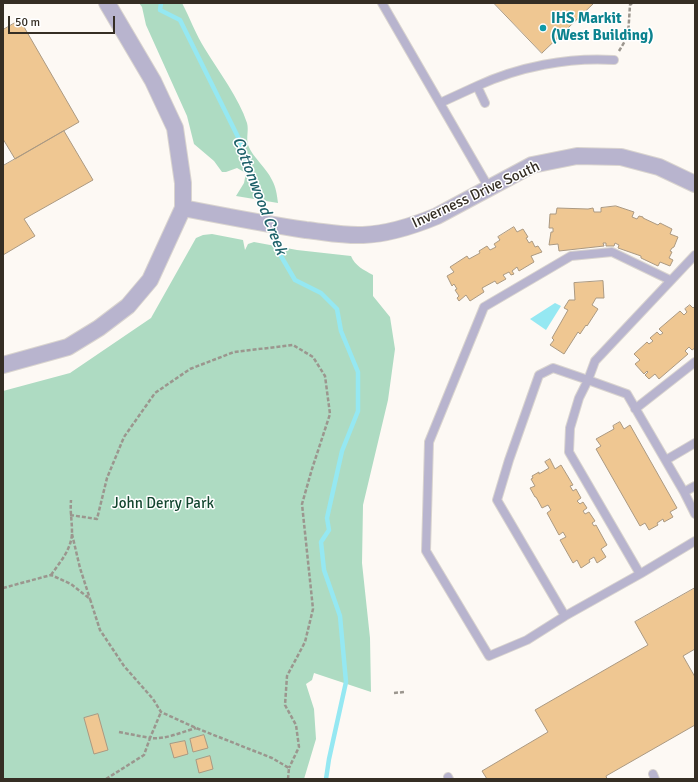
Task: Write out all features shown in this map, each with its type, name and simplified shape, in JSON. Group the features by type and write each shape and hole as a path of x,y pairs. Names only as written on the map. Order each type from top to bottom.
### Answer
{"street":[{"path":"3,365 68,347 99,328 128,306 150,280 183,208 183,183 174,128 153,81 107,3"},
{"name":"Inverness Drive South","path":"183,208 284,227 347,235 363,235 385,233 437,216 532,165 577,156 621,157 659,167 695,184"}],"lane":[{"path":"382,3 489,188"},
{"path":"440,102 493,78 533,67 591,58 614,60"},
{"path":"477,86 485,103"},
{"path":"670,280 612,252 571,256 484,307 430,442 426,551 489,656 527,640 565,616 695,541"},
{"path":"640,574 569,452 570,428 579,398 588,380 594,361 695,255"},
{"path":"635,408 695,362"},
{"path":"565,616 497,500 509,460 539,375 553,368 627,394 666,460 695,514"},
{"path":"666,460 695,443"},
{"path":"684,492 695,486"}],"path":[{"path":"614,60 628,36 630,5 632,3"},
{"path":"70,515 97,519 107,478 124,437 155,393 190,370 234,352 293,345 313,357 325,376 330,414 302,504 313,609 305,642 287,676 285,705 296,725 299,747 289,768 288,779"},
{"path":"72,500 70,515 72,534 80,568 100,630 124,666 153,699 161,712 196,728 272,758 289,768"},
{"path":"3,588 51,575 66,555 72,534"},
{"path":"51,575 71,584 90,599"},
{"path":"394,693 404,692"},
{"path":"106,779 144,755 161,712"},
{"path":"119,732 156,739 196,728"}],"green space":[{"path":"139,3 182,3 202,44 239,104 247,123 248,145 272,180 278,203 236,196 244,183 246,173 237,168 222,172 214,161 194,144 187,116 146,25 142,7"},
{"name":"John Derry Park","path":"212,234 243,240 245,250 248,244 254,242 297,250 351,256 357,265 373,275 373,296 390,317 395,349 388,400 363,505 362,563 370,638 371,692 314,673 312,680 306,684 314,709 316,739 304,779 3,779 3,391 70,373 151,318 196,238 203,235"}],"water":[{"path":"555,303 561,306 546,330 530,319"}],"building":[{"name":"IHS Markit (West Building)","path":"494,3 594,3 542,53"},
{"path":"20,20 79,122 15,159 3,139 3,30"},
{"path":"64,131 93,180 24,219 35,236 3,255 3,166"},
{"path":"616,206 634,212 632,217 637,219 639,216 643,217 658,225 660,223 672,229 670,234 678,237 674,247 670,251 672,252 669,258 673,260 670,266 660,262 658,266 641,258 641,256 618,248 619,245 615,243 614,246 606,246 606,243 603,243 604,246 559,251 558,244 549,245 551,232 553,232 553,228 549,228 550,214 556,214 557,208 593,208 594,212 601,212 601,208"},
{"path":"514,227 517,232 523,229 528,237 526,238 529,243 532,241 535,247 538,246 542,252 531,256 534,262 519,271 517,267 512,271 514,274 511,275 509,272 503,275 506,279 497,284 495,281 482,288 484,292 470,301 466,295 459,301 457,298 459,296 455,290 457,289 454,284 452,286 447,276 454,272 450,267 467,256 469,259 480,253 479,251 487,246 490,250 496,247 494,244 500,240 498,237"},
{"path":"603,281 604,298 596,298 592,305 598,309 587,326 586,325 580,334 578,332 564,354 550,345 554,340 552,338 568,310 564,308 569,300 575,300 574,283"},
{"path":"690,305 693,308 695,306 695,348 692,350 689,347 685,351 688,354 659,379 655,374 649,379 645,375 648,372 647,371 644,374 635,364 640,360 634,354 647,342 649,344 653,341 650,338 657,332 660,335 663,333 659,329 680,311 684,315 687,312 685,309"},
{"path":"620,422 624,429 630,425 677,508 670,512 673,517 664,522 663,519 657,523 658,525 649,530 645,523 640,526 596,449 601,446 596,439 614,429 613,426"},
{"path":"550,459 555,469 561,465 573,485 570,486 573,491 576,489 581,498 577,501 580,504 583,502 587,508 583,511 585,514 589,512 595,521 592,523 594,526 596,525 607,545 601,549 606,557 597,563 594,557 589,560 590,562 581,568 577,560 573,563 560,540 566,537 563,532 559,535 547,513 551,510 548,505 542,508 530,488 535,486 531,479 533,478 532,476 549,468 545,462"},
{"path":"695,588 695,649 683,656 695,677 695,725 606,776 607,779 487,779 482,771 548,732 535,710 648,645 635,622"},
{"path":"98,714 108,750 94,754 84,718"},
{"path":"204,735 208,748 193,752 190,739"},
{"path":"185,741 188,754 174,758 170,744"},
{"path":"210,756 213,769 199,773 196,760"}],"waterway":[{"name":"Cottonwood Creek","path":"161,3 160,10 180,20 239,139 268,220"},
{"name":"Cottonwood Creek","path":"270,227 278,251 295,280 321,293 337,309 341,331 358,372 358,411 342,451 327,518 329,530 321,542 324,570 340,616 346,682 326,779"}],"place":[{"name":"IHS Markit (West Building)","path":"543,28"}]}
